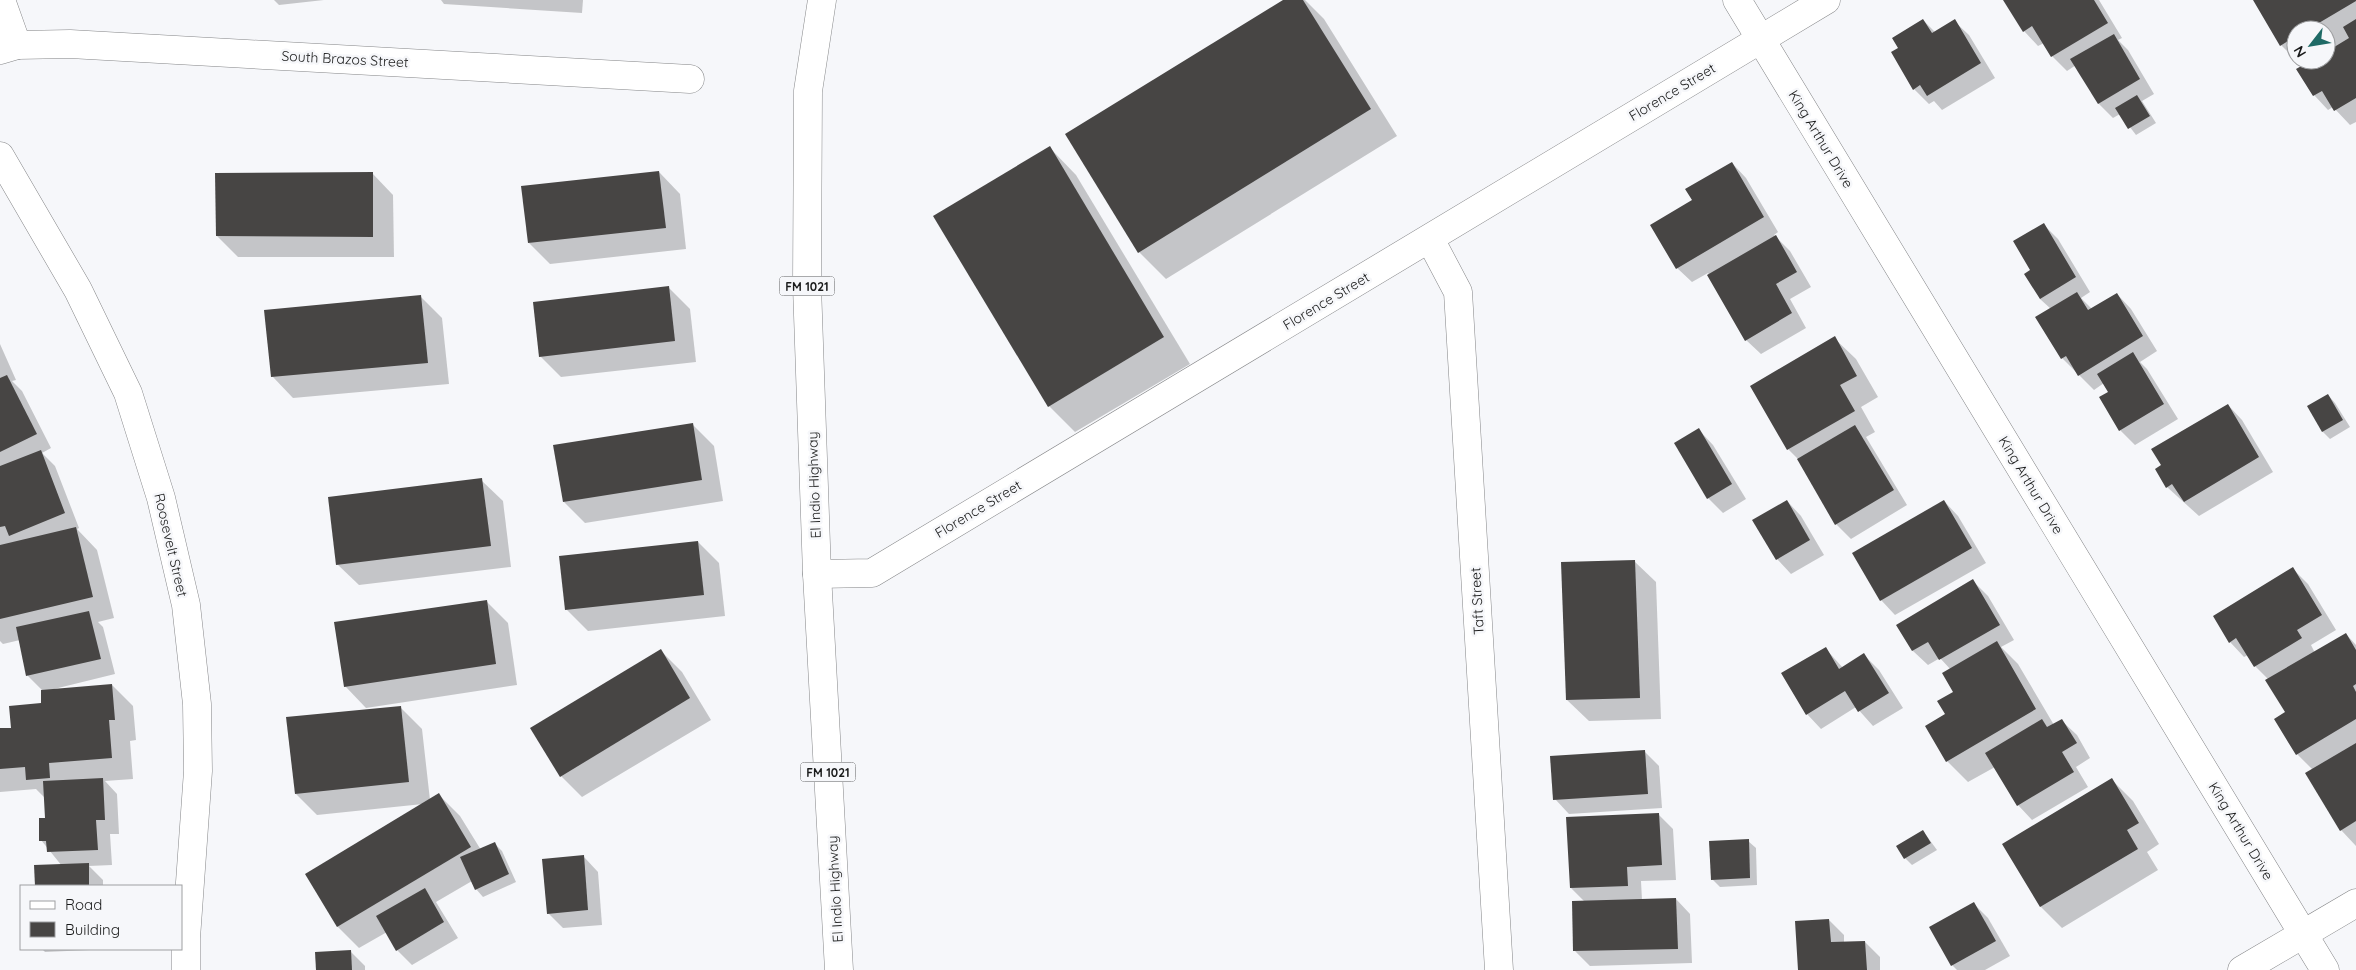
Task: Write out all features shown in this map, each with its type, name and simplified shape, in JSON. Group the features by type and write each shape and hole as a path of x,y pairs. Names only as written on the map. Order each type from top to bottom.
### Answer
{"street":[{"path":"1,0 8,48"},
{"name":"El Indio Highway","path":"822,0 808,91 807,286 816,574 839,970"},
{"name":"King Arthur Drive","path":"1738,0 2325,970"},
{"name":"Florence Street","path":"816,574 872,573 1826,0"},
{"name":"South Brazos Street","path":"8,48 70,44 690,79"},
{"name":"Roosevelt Street","path":"0,156 78,290 128,393 161,498 186,605 197,704 198,772 186,938 186,970"},
{"name":"Taft Street","path":"1430,239 1458,292 1499,970"},
{"path":"2242,970 2356,903"}],"building":[{"path":"1283,0 1303,0 1371,109 1138,253 1065,134"},
{"path":"2003,0 2094,0 2108,23 2051,57 2032,26 2023,32"},
{"path":"2253,0 2356,0 2324,20 2286,20 2286,42 2280,46"},
{"path":"1923,19 1932,33 1955,19 1981,63 1927,96 1920,85 1913,90 1891,52 1898,48 1892,38"},
{"path":"2356,19 2356,98 2334,111 2322,91 2313,96 2297,70 2336,70 2336,46 2349,38 2343,27"},
{"path":"2114,34 2140,79 2098,104 2070,59"},
{"path":"2137,95 2150,116 2128,129 2115,108"},
{"path":"1050,146 1164,337 1048,407 933,216"},
{"path":"1732,162 1764,217 1676,269 1650,225 1692,200 1685,189"},
{"path":"659,171 666,228 528,243 521,186"},
{"path":"373,172 373,237 216,236 215,173"},
{"path":"2044,223 2076,277 2040,299 2024,274 2030,270 2013,241"},
{"path":"1776,235 1797,272 1776,284 1792,313 1745,341 1707,275"},
{"path":"669,286 675,341 539,357 533,302"},
{"path":"2077,292 2088,310 2117,293 2143,336 2078,376 2066,356 2061,359 2035,317"},
{"path":"421,295 428,363 271,377 264,310"},
{"path":"1835,336 1857,376 1840,385 1855,411 1787,450 1750,386"},
{"path":"2133,352 2164,404 2119,431 2099,397 2108,392 2097,374"},
{"path":"7,375 37,434 0,452 0,378"},
{"path":"2328,394 2343,420 2322,432 2307,406"},
{"path":"2228,404 2259,457 2184,502 2172,484 2166,488 2155,469 2161,465 2151,449"},
{"path":"693,423 702,480 563,502 553,445"},
{"path":"1855,425 1894,490 1835,525 1797,459"},
{"path":"1699,428 1732,484 1707,499 1674,443"},
{"path":"41,450 65,513 9,536 5,526 0,527 0,466"},
{"path":"482,478 491,546 336,565 328,497"},
{"path":"1787,500 1810,540 1776,560 1752,520"},
{"path":"1944,500 1972,548 1880,601 1852,553"},
{"path":"76,527 93,597 0,619 0,545"},
{"path":"698,541 704,595 565,610 559,556"},
{"path":"1635,560 1640,698 1566,700 1561,562"},
{"path":"2293,567 2322,615 2297,630 2302,638 2254,667 2236,638 2229,643 2213,616"},
{"path":"1973,579 2000,625 1939,660 1928,642 1912,651 1896,625"},
{"path":"487,600 496,664 344,687 334,622"},
{"path":"89,611 101,659 26,676 16,627"},
{"path":"2346,633 2356,650 2356,684 2353,686 2356,692 2356,719 2296,755 2274,719 2285,712 2265,680"},
{"path":"1997,641 2036,709 1946,762 1925,726 1945,714 1937,701 1953,692 1942,673"},
{"path":"1826,647 1839,669 1864,653 1889,693 1858,712 1845,691 1806,715 1781,673"},
{"path":"661,649 690,698 560,777 530,728"},
{"path":"112,684 115,720 109,720 112,758 49,763 50,778 26,780 25,767 0,769 0,728 11,728 9,706 41,703 41,690"},
{"path":"401,706 409,782 295,794 286,717"},
{"path":"2042,719 2047,727 2062,719 2077,743 2062,752 2074,772 2017,806 1985,753"},
{"path":"2356,743 2356,821 2340,831 2305,773"},
{"path":"1645,750 1648,794 1553,800 1550,756"},
{"path":"103,778 105,820 96,820 98,850 47,852 46,841 39,841 39,818 45,818 43,781"},
{"path":"2112,778 2139,823 2127,830 2138,849 2040,907 2002,844"},
{"path":"439,793 471,847 337,927 305,874"},
{"path":"1659,813 1662,865 1627,867 1628,886 1570,888 1566,817"},
{"path":"1923,830 1931,843 1904,859 1896,846"},
{"path":"1749,839 1750,878 1711,880 1709,841"},
{"path":"495,842 509,874 475,890 460,857"},
{"path":"584,855 588,910 547,914 542,859"},
{"path":"89,863 89,885 35,885 34,865"},
{"path":"425,888 444,922 396,951 376,916"},
{"path":"1676,898 1678,949 1573,951 1572,901"},
{"path":"1974,902 1996,941 1951,966 1929,927"},
{"path":"1829,919 1831,942 1865,941 1867,970 1798,970 1795,921"},
{"path":"351,950 352,970 316,970 315,952"}]}
